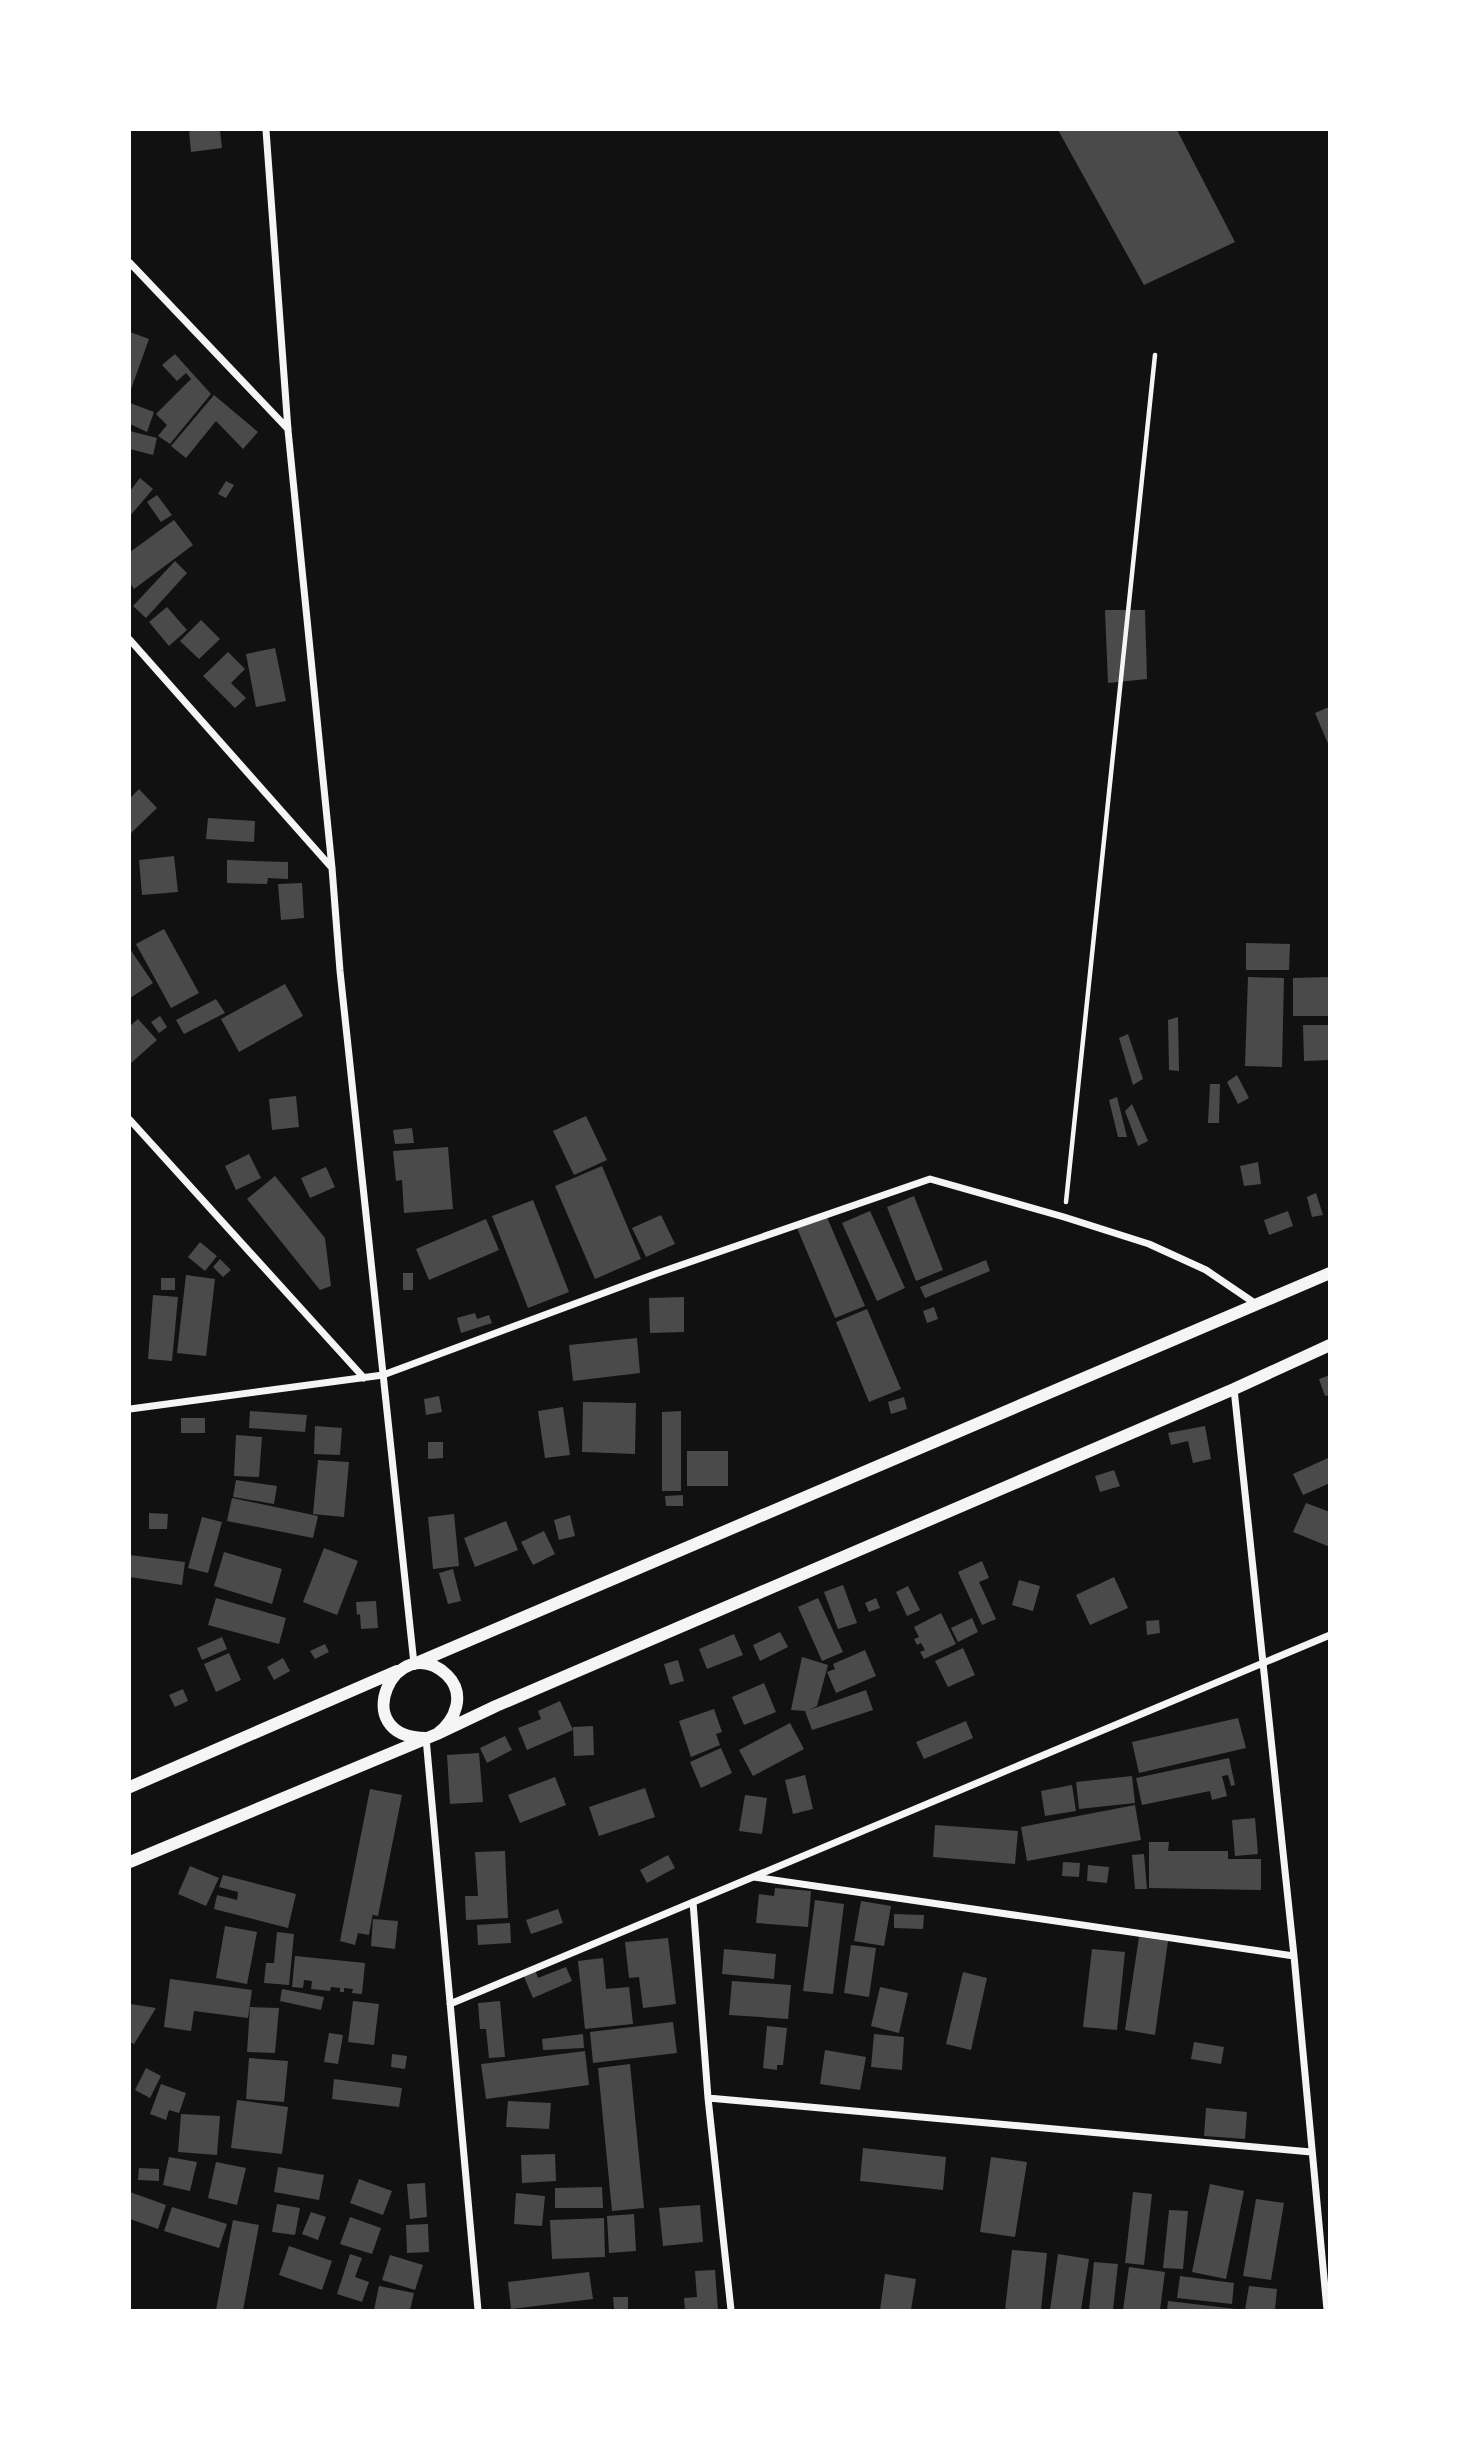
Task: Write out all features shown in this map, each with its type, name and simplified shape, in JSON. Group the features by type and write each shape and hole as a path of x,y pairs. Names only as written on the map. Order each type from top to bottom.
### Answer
{"street":[{"path":"266,130 288,430 340,971 383,1375 409,1666"},
{"path":"130,263 288,430"},
{"path":"130,640 332,868"},
{"path":"130,1120 364,1378"},
{"path":"130,1409 383,1375 655,1274 930,1179 1149,1244 1206,1270 1256,1304"},
{"path":"130,1787 1329,1273"},
{"path":"130,1862 432,1736 496,1706 1234,1389 1329,1345"},
{"path":"1234,1389 1294,1956 1326,2311"},
{"path":"450,2004 1329,1635"},
{"path":"426,1664 437,1668 454,1684 457,1707 453,1718 432,1736 415,1738 404,1734 387,1718 384,1695 394,1675 409,1666 426,1664"},
{"path":"432,1736 450,2004 478,2311"},
{"path":"752,1877 1294,1956"},
{"path":"693,1902 708,2098 731,2311"},
{"path":"708,2098 1311,2152"}],"path":[{"path":"1065,1217 1155,355"}],"building":[{"path":"189,130 220,130 222,148 191,152"},
{"path":"1058,130 1177,130 1235,242 1144,285"},
{"path":"130,332 149,339 130,392"},
{"path":"175,354 211,394 170,444 158,436 167,425 156,414 191,379 186,373 177,381 162,365"},
{"path":"214,395 258,432 243,449 216,421 186,458 171,446"},
{"path":"130,403 154,412 147,432 130,424"},
{"path":"130,431 157,438 153,455 130,449"},
{"path":"140,478 153,489 130,516 130,491"},
{"path":"226,481 234,485 226,498 218,494"},
{"path":"157,495 172,515 161,522 147,502"},
{"path":"174,520 193,545 134,589 130,583 130,552"},
{"path":"175,561 187,573 146,618 133,606"},
{"path":"167,607 187,630 169,646 149,622"},
{"path":"1105,610 1145,610 1147,679 1108,683"},
{"path":"201,620 220,639 199,659 180,641"},
{"path":"275,648 286,701 256,707 246,654"},
{"path":"228,652 245,669 231,683 246,698 235,708 203,676"},
{"path":"1329,707 1329,746 1315,713"},
{"path":"139,789 157,808 130,834 130,798"},
{"path":"208,818 255,821 254,842 206,839"},
{"path":"174,856 178,892 142,895 139,860"},
{"path":"227,860 288,862 288,879 268,878 267,884 227,883"},
{"path":"302,883 304,918 281,920 278,884"},
{"path":"164,929 199,993 171,1008 136,944"},
{"path":"1246,943 1290,944 1289,970 1246,970"},
{"path":"130,949 153,983 130,998"},
{"path":"1248,977 1284,978 1282,1067 1245,1066"},
{"path":"1330,977 1330,1016 1293,1016 1293,978"},
{"path":"285,984 303,1016 239,1052 221,1019"},
{"path":"216,999 225,1013 184,1034 176,1020"},
{"path":"160,1016 167,1027 159,1033 151,1022"},
{"path":"1178,1017 1179,1071 1169,1070 1168,1020"},
{"path":"138,1019 157,1040 130,1064 130,1026"},
{"path":"1303,1025 1330,1025 1330,1060 1304,1061"},
{"path":"1128,1034 1143,1079 1133,1085 1119,1038"},
{"path":"1237,1075 1249,1098 1238,1104 1227,1082"},
{"path":"1210,1084 1220,1084 1219,1123 1208,1123"},
{"path":"296,1096 299,1127 272,1130 269,1099"},
{"path":"1117,1097 1127,1137 1118,1137 1109,1100"},
{"path":"1132,1104 1148,1141 1138,1146 1125,1111"},
{"path":"586,1116 607,1160 574,1175 553,1131"},
{"path":"412,1128 414,1143 395,1144 393,1130"},
{"path":"448,1147 453,1209 404,1213 402,1180 396,1181 393,1151"},
{"path":"249,1154 261,1178 236,1190 225,1166"},
{"path":"1258,1162 1261,1184 1244,1186 1240,1166"},
{"path":"602,1166 641,1259 595,1279 555,1186"},
{"path":"326,1167 335,1187 310,1198 301,1178"},
{"path":"275,1176 325,1238 331,1286 320,1290 247,1199"},
{"path":"1316,1193 1323,1215 1312,1217 1307,1197"},
{"path":"914,1196 943,1270 916,1281 887,1207"},
{"path":"533,1200 569,1292 528,1308 492,1216"},
{"path":"870,1211 905,1288 877,1301 842,1223"},
{"path":"1288,1211 1293,1226 1269,1235 1264,1220"},
{"path":"661,1215 675,1244 646,1257 632,1228"},
{"path":"826,1215 865,1306 835,1318 797,1228"},
{"path":"486,1219 499,1250 429,1280 416,1249"},
{"path":"200,1242 217,1256 205,1271 188,1257"},
{"path":"220,1259 231,1270 223,1277 213,1267"},
{"path":"986,1260 990,1271 925,1298 920,1287"},
{"path":"403,1273 413,1273 413,1290 403,1290"},
{"path":"186,1275 215,1279 206,1356 177,1353"},
{"path":"161,1278 175,1278 175,1290 161,1290"},
{"path":"153,1295 178,1297 172,1361 148,1359"},
{"path":"684,1297 684,1332 650,1333 649,1298"},
{"path":"934,1307 938,1319 927,1323 923,1311"},
{"path":"867,1309 901,1389 869,1402 836,1322"},
{"path":"475,1313 477,1319 489,1315 492,1323 461,1333 457,1318"},
{"path":"637,1338 640,1373 573,1381 569,1345"},
{"path":"1330,1375 1330,1395 1325,1396 1319,1379"},
{"path":"439,1396 442,1412 426,1415 424,1399"},
{"path":"904,1397 907,1409 891,1414 888,1402"},
{"path":"583,1402 636,1403 635,1454 582,1452"},
{"path":"563,1407 570,1455 545,1458 538,1411"},
{"path":"250,1411 307,1415 305,1432 249,1428"},
{"path":"681,1411 681,1491 662,1491 662,1412"},
{"path":"181,1418 205,1418 205,1433 181,1433"},
{"path":"315,1426 342,1428 340,1455 314,1454"},
{"path":"1205,1426 1211,1459 1193,1463 1188,1441 1171,1445 1168,1433"},
{"path":"236,1435 262,1437 259,1477 234,1476"},
{"path":"428,1442 443,1442 443,1458 428,1459"},
{"path":"687,1451 728,1451 728,1486 687,1486"},
{"path":"1330,1457 1330,1483 1303,1495 1293,1474"},
{"path":"318,1460 349,1462 344,1517 313,1514"},
{"path":"1114,1470 1120,1486 1100,1492 1095,1476"},
{"path":"236,1480 277,1486 274,1504 233,1497"},
{"path":"683,1495 683,1506 666,1506 665,1496"},
{"path":"232,1498 318,1516 313,1538 227,1521"},
{"path":"1306,1503 1330,1512 1330,1547 1293,1532"},
{"path":"149,1513 168,1514 167,1529 149,1529"},
{"path":"454,1514 459,1566 433,1569 428,1517"},
{"path":"570,1515 575,1536 559,1540 554,1520"},
{"path":"202,1517 222,1522 208,1573 188,1568"},
{"path":"506,1521 518,1550 475,1567 464,1538"},
{"path":"544,1531 555,1554 533,1565 521,1542"},
{"path":"324,1548 358,1561 337,1615 303,1602"},
{"path":"224,1552 282,1569 272,1604 214,1586"},
{"path":"130,1555 185,1562 182,1585 130,1577"},
{"path":"982,1561 989,1578 979,1582 996,1619 982,1625 958,1572"},
{"path":"453,1569 461,1601 448,1604 439,1573"},
{"path":"1114,1577 1128,1608 1090,1625 1076,1595"},
{"path":"1019,1580 1040,1586 1033,1611 1012,1605"},
{"path":"843,1585 857,1623 838,1629 824,1592"},
{"path":"908,1586 920,1610 907,1616 896,1592"},
{"path":"216,1598 286,1618 279,1644 208,1625"},
{"path":"818,1598 843,1652 822,1661 798,1607"},
{"path":"876,1598 880,1608 869,1612 865,1603"},
{"path":"376,1601 378,1628 361,1629 356,1602"},
{"path":"941,1613 956,1644 924,1659 920,1652 925,1650 921,1643 917,1645 914,1639 919,1637 914,1627"},
{"path":"972,1618 978,1632 958,1642 951,1628"},
{"path":"1159,1620 1160,1633 1147,1635 1146,1621"},
{"path":"780,1632 788,1647 760,1661 753,1645"},
{"path":"734,1634 743,1655 707,1669 699,1649"},
{"path":"222,1637 227,1649 202,1660 197,1648"},
{"path":"325,1644 329,1652 315,1659 310,1651"},
{"path":"963,1648 975,1675 948,1687 935,1661"},
{"path":"865,1650 876,1676 836,1693 827,1672 835,1669 833,1664"},
{"path":"229,1653 241,1680 216,1692 204,1664"},
{"path":"802,1657 828,1665 817,1706 809,1710 866,1690 873,1710 812,1730 805,1711 791,1710"},
{"path":"283,1658 290,1671 274,1680 267,1667"},
{"path":"678,1660 684,1681 670,1685 664,1664"},
{"path":"764,1683 776,1712 744,1725 732,1697"},
{"path":"183,1689 188,1701 175,1707 169,1695"},
{"path":"560,1701 573,1730 527,1750 518,1728 541,1719 538,1711"},
{"path":"714,1709 722,1732 716,1734 720,1745 691,1757 679,1721"},
{"path":"1238,1718 1246,1748 1139,1773 1132,1742"},
{"path":"966,1721 973,1738 924,1759 916,1742"},
{"path":"790,1723 804,1749 753,1776 739,1750"},
{"path":"593,1726 594,1755 574,1756 573,1727"},
{"path":"505,1736 512,1750 487,1763 480,1748"},
{"path":"721,1748 732,1773 701,1788 690,1762"},
{"path":"479,1753 483,1802 450,1804 447,1755"},
{"path":"1229,1758 1235,1785 1231,1786 1228,1775 1222,1776 1227,1796 1212,1800 1210,1791 1142,1805 1136,1778"},
{"path":"805,1775 813,1809 793,1814 785,1780"},
{"path":"1132,1776 1135,1803 1079,1809 1076,1782"},
{"path":"555,1777 566,1805 520,1823 508,1795"},
{"path":"1072,1785 1076,1811 1045,1816 1041,1791"},
{"path":"645,1788 655,1817 599,1836 589,1807"},
{"path":"370,1789 402,1795 378,1916 373,1913 369,1935 358,1933 355,1945 340,1941"},
{"path":"745,1795 767,1798 762,1834 739,1831"},
{"path":"1135,1805 1141,1840 1027,1861 1021,1827"},
{"path":"1255,1818 1258,1854 1235,1856 1232,1820"},
{"path":"935,1825 1018,1831 1015,1864 933,1857"},
{"path":"1149,1842 1169,1842 1168,1851 1228,1851 1228,1859 1261,1859 1261,1890 1149,1888"},
{"path":"505,1851 508,1918 466,1920 465,1896 478,1896 475,1852"},
{"path":"1144,1854 1147,1889 1135,1889 1132,1855"},
{"path":"668,1855 675,1868 647,1883 640,1870"},
{"path":"1063,1862 1080,1863 1079,1877 1062,1876"},
{"path":"1088,1865 1109,1867 1107,1883 1087,1881"},
{"path":"190,1866 219,1878 206,1906 178,1894"},
{"path":"223,1875 296,1894 288,1928 214,1909 217,1895 237,1900 238,1892 219,1887"},
{"path":"775,1888 811,1891 808,1927 756,1923 759,1894 774,1896"},
{"path":"815,1900 844,1904 833,1994 803,1991"},
{"path":"861,1901 891,1906 884,1946 854,1941"},
{"path":"558,1909 563,1923 531,1934 526,1920"},
{"path":"894,1914 924,1915 923,1929 894,1928"},
{"path":"373,1919 398,1921 395,1949 371,1946"},
{"path":"510,1923 511,1943 478,1945 477,1925"},
{"path":"225,1926 257,1932 247,1984 216,1978"},
{"path":"277,1932 294,1934 289,1985 264,1983 266,1963 274,1963"},
{"path":"1139,1937 1168,1941 1155,2035 1125,2030"},
{"path":"668,1938 676,2004 643,2008 639,1977 629,1978 625,1942"},
{"path":"851,1945 876,1948 869,1997 844,1993"},
{"path":"724,1949 776,1954 774,1979 722,1974"},
{"path":"1092,1949 1125,1952 1117,2030 1083,2027"},
{"path":"295,1956 365,1963 362,1994 352,1993 353,1989 344,1988 344,1992 340,1992 340,1988 331,1987 330,1991 311,1989 312,1981 304,1980 303,1988 292,1987"},
{"path":"603,1958 606,1989 629,1987 633,2024 585,2029 578,1961"},
{"path":"534,1967 538,1978 566,1967 572,1981 533,1998 522,1972"},
{"path":"963,1972 987,1978 971,2050 946,2044"},
{"path":"170,1979 252,1990 248,2018 194,2011 191,2031 164,2027"},
{"path":"732,1981 791,1985 788,2019 729,2015"},
{"path":"880,1987 908,1993 899,2033 871,2026"},
{"path":"282,1989 324,1997 321,2010 280,2001"},
{"path":"353,2001 379,2004 374,2045 348,2042"},
{"path":"500,2001 505,2057 489,2058 486,2029 480,2029 478,2003"},
{"path":"130,2004 156,2008 134,2044 130,2042"},
{"path":"250,2007 279,2008 275,2053 247,2052"},
{"path":"673,2022 677,2053 593,2063 590,2032"},
{"path":"767,2026 787,2028 783,2065 777,2065 777,2070 763,2068"},
{"path":"329,2033 343,2035 338,2064 324,2062"},
{"path":"583,2034 584,2048 543,2050 542,2039"},
{"path":"874,2034 904,2037 902,2070 871,2067"},
{"path":"1194,2042 1224,2047 1221,2064 1191,2059"},
{"path":"825,2050 866,2057 860,2090 820,2084"},
{"path":"585,2051 589,2085 486,2099 481,2064"},
{"path":"392,2054 407,2056 405,2069 391,2067"},
{"path":"249,2058 288,2061 284,2102 246,2099"},
{"path":"630,2064 644,2208 612,2211 598,2068"},
{"path":"146,2068 161,2076 150,2098 135,2090"},
{"path":"334,2079 402,2088 399,2107 332,2099"},
{"path":"161,2084 186,2093 179,2113 169,2110 166,2120 150,2114"},
{"path":"237,2100 288,2107 282,2154 231,2148"},
{"path":"508,2101 551,2103 549,2129 506,2127"},
{"path":"1206,2108 1247,2112 1245,2139 1204,2136"},
{"path":"181,2114 220,2116 217,2155 178,2152"},
{"path":"863,2148 946,2157 943,2190 860,2181"},
{"path":"555,2154 556,2181 522,2183 521,2155"},
{"path":"169,2157 197,2162 190,2191 163,2185"},
{"path":"991,2157 1027,2162 1015,2237 980,2232"},
{"path":"216,2162 246,2168 237,2205 208,2198"},
{"path":"278,2167 324,2175 319,2200 274,2192"},
{"path":"139,2168 159,2169 159,2181 138,2180"},
{"path":"359,2179 392,2191 383,2215 350,2203"},
{"path":"425,2183 427,2217 410,2219 407,2184"},
{"path":"1210,2184 1244,2191 1226,2279 1192,2272"},
{"path":"602,2187 603,2208 555,2208 555,2188"},
{"path":"130,2192 166,2205 158,2229 130,2219"},
{"path":"1133,2192 1152,2194 1144,2265 1125,2263"},
{"path":"516,2193 545,2196 542,2226 514,2224"},
{"path":"1256,2199 1284,2203 1271,2280 1243,2276"},
{"path":"277,2204 300,2208 295,2235 272,2232"},
{"path":"700,2205 703,2242 663,2246 659,2208"},
{"path":"172,2207 227,2224 219,2248 164,2231"},
{"path":"1169,2210 1188,2211 1183,2269 1163,2268"},
{"path":"311,2212 326,2217 318,2240 302,2234"},
{"path":"634,2214 636,2251 609,2253 607,2216"},
{"path":"350,2217 381,2228 372,2254 340,2244"},
{"path":"604,2218 605,2257 552,2259 550,2220"},
{"path":"233,2220 259,2225 243,2310 216,2310"},
{"path":"428,2224 429,2252 407,2253 406,2225"},
{"path":"289,2246 332,2261 322,2290 279,2275"},
{"path":"1012,2250 1047,2253 1041,2310 1005,2310"},
{"path":"350,2254 362,2258 355,2277 369,2282 362,2302 337,2294"},
{"path":"1058,2254 1089,2259 1081,2310 1050,2310"},
{"path":"390,2255 423,2265 415,2290 382,2280"},
{"path":"1094,2262 1118,2264 1113,2310 1089,2310"},
{"path":"1129,2267 1165,2272 1160,2310 1123,2310"},
{"path":"715,2270 718,2310 685,2310 684,2298 697,2297 695,2271"},
{"path":"589,2272 593,2299 511,2309 508,2282"},
{"path":"885,2274 916,2279 911,2310 880,2310"},
{"path":"1180,2276 1234,2283 1232,2304 1177,2298"},
{"path":"379,2286 414,2293 410,2310 374,2310"},
{"path":"1249,2286 1277,2289 1275,2310 1245,2310"},
{"path":"613,2297 628,2297 628,2310 614,2310"},
{"path":"1168,2301 1236,2309 1236,2310 1167,2310"}]}
